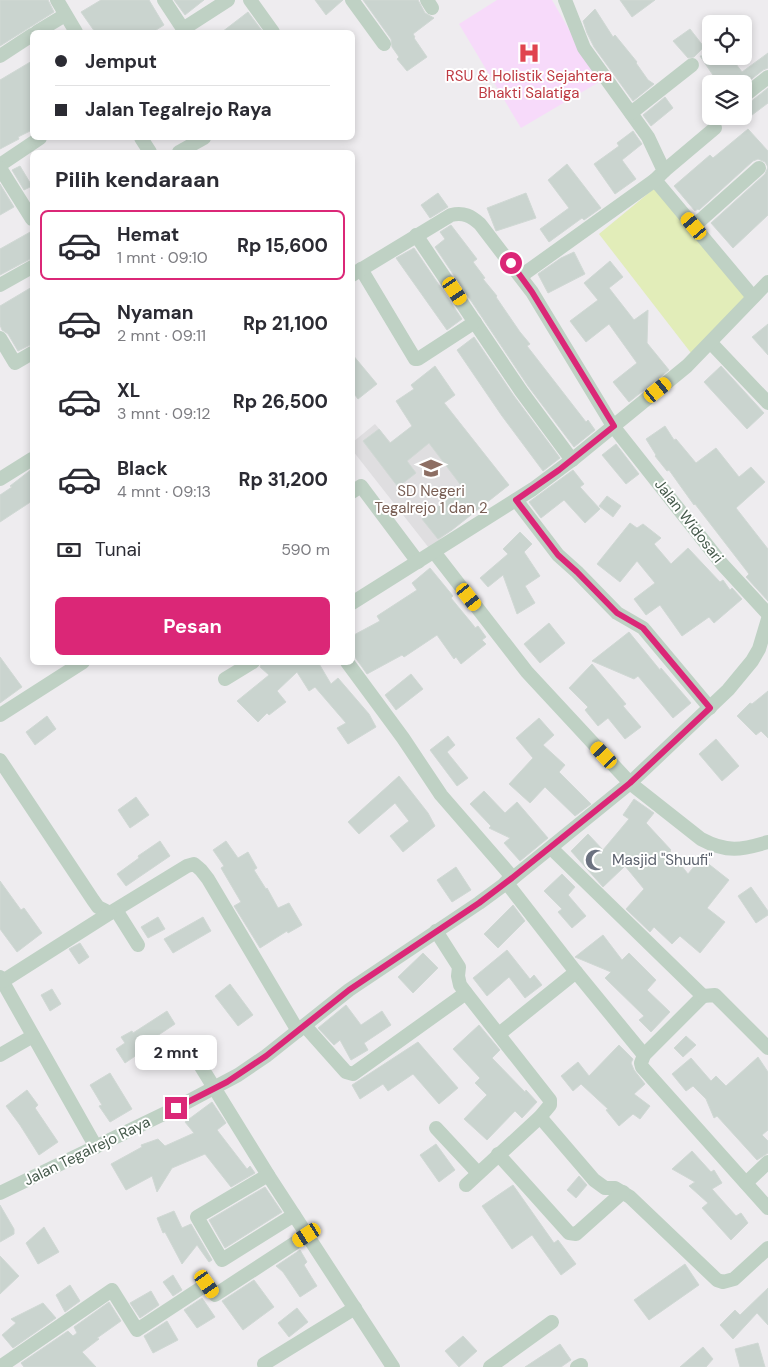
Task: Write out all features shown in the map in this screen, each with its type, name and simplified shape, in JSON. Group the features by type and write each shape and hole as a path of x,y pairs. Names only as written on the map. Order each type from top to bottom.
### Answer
{"street":[{"path":"164,0 183,30"},
{"path":"185,30 228,0"},
{"path":"250,0 272,30"},
{"path":"352,0 384,44"},
{"path":"565,0 584,48 648,137 659,175 694,226 753,297"},
{"path":"59,1 75,30"},
{"path":"40,30 65,15"},
{"path":"0,56 30,36"},
{"path":"631,113 692,66"},
{"path":"752,90 768,77"},
{"path":"521,276 659,175 715,128"},
{"path":"30,216 0,167 37,140"},
{"path":"183,150 200,140"},
{"path":"694,226 759,168"},
{"name":"Jalan Widosari","path":"357,272 452,215 460,213 470,216 480,224 521,276 620,433 722,564 768,614"},
{"path":"416,235 521,391 572,460"},
{"path":"0,285 30,267"},
{"path":"357,272 415,359 418,359 475,322"},
{"path":"355,601 516,500 572,460 620,433 711,343 768,282"},
{"path":"711,343 768,403"},
{"path":"2,347 14,363 30,354"},
{"path":"0,479 30,459"},
{"path":"355,484 418,562"},
{"path":"516,500 558,555 617,613 643,628 710,708"},
{"path":"434,552 527,672 630,783 701,839 713,845 727,849 741,849 768,842"},
{"name":"Jalan Tegalrejo Raya","path":"0,1194 215,1088 266,1056 349,990 509,880 630,783 728,690 752,662 763,654 768,619"},
{"path":"0,715 78,665"},
{"path":"225,679 248,665"},
{"path":"349,665 442,795 509,880 576,972 644,1055"},
{"path":"0,760 93,900 103,911 113,912 138,946"},
{"path":"551,848 703,996"},
{"path":"96,1147 1,979 187,866 194,864 198,866 302,1028 346,1072 353,1074 466,993"},
{"path":"436,931 459,967 460,985 550,1100 550,1105 540,1117 466,1185"},
{"path":"499,1034 576,972"},
{"path":"768,1048 714,995 703,996 644,1055 641,1063 644,1070 768,1208"},
{"path":"0,1055 33,1036"},
{"path":"197,1060 268,1176 393,1367"},
{"path":"540,1117 594,1180 605,1188 615,1188 630,1197 717,1280 723,1282 734,1279 768,1248"},
{"path":"436,1128 478,1173"},
{"path":"498,1154 569,1233 572,1234 576,1234 623,1192"},
{"path":"746,1183 768,1162"},
{"path":"268,1176 197,1217 222,1260 294,1216"},
{"path":"1,1365 112,1290 137,1330 207,1284 215,1295 307,1235"},
{"path":"264,1364 355,1308"},
{"path":"490,1367 552,1322"}],"shaded area":[{"name":"RSU & Holistik Sejahtera Bhakti Salatiga","path":"497,0 552,0 599,82 521,128 459,24"},
{"name":"SD Negeri Tegalrejo 1 dan 2","path":"444,402 509,485 429,548 355,454 355,440 375,424 391,443"}],"green space":[{"path":"656,187 748,297 691,353 599,234"}],"building":[{"path":"0,0 48,0 54,12 0,46"},
{"path":"101,0 149,0 164,25 156,30 94,30 81,12"},
{"path":"174,0 204,0 185,15"},
{"path":"315,0 343,0 326,15"},
{"path":"363,0 418,0 425,13 434,18 413,34 427,57 407,71 397,59 399,57 392,47 391,39"},
{"path":"620,0 655,0 632,17"},
{"path":"595,9 613,37 615,35 637,62 648,80 654,84 633,101 594,47 587,33 583,21"},
{"path":"248,12 262,30 225,30"},
{"path":"690,29 702,44 702,49 694,57 688,58 673,41"},
{"path":"768,53 768,68 752,79 752,75 713,75 706,65 737,65 742,72"},
{"path":"30,62 30,131 0,149 0,80"},
{"path":"768,88 768,103 752,115 752,101"},
{"path":"665,97 673,108 651,126 643,115"},
{"path":"748,129 768,151 768,167 765,162 758,159 753,161 699,210 695,211 674,186 710,155 713,158"},
{"path":"633,131 642,144 622,160 636,179 615,194 594,164 619,146 617,143"},
{"path":"567,164 601,208 584,220 582,218 549,242 540,229 569,208 548,180"},
{"path":"20,166 30,183 30,187 24,190 12,170"},
{"path":"768,167 768,215 733,248 711,223 765,174"},
{"path":"0,184 14,207 0,215"},
{"path":"438,193 448,207 430,218 421,205"},
{"path":"526,193 536,218 496,231 487,208"},
{"path":"451,225 477,259 473,262 530,344 527,346 586,422 588,420 595,430 574,447 528,386 435,247 445,239 440,232"},
{"path":"30,232 30,259 0,275 0,249"},
{"path":"414,248 462,319 447,330 396,258"},
{"path":"574,252 585,274 548,293 538,274 561,258"},
{"path":"610,261 623,277 609,288 634,320 648,310 647,343 669,370 629,402 613,382 637,363 609,324 586,342 570,321 598,300 584,283"},
{"path":"30,288 30,345 18,351 0,325 0,306"},
{"path":"768,324 768,355 752,337"},
{"path":"474,337 514,396 560,458 543,471 502,416 457,350"},
{"path":"355,358 377,384 358,399 355,395"},
{"name":"SD Negeri Tegalrejo 1 dan 2","path":"435,366 455,395 444,403 509,485 438,539 422,519 463,488 429,443 407,461 416,473 398,487 363,441 379,429 390,443 412,426 396,401 414,389 411,385"},
{"path":"721,366 764,413 747,429 704,382"},
{"path":"665,426 674,440 676,439 696,463 716,448 739,477 751,467 765,482 736,508 768,549 768,601 746,577 749,574 694,505 669,470 667,471 655,456 646,439"},
{"path":"616,444 639,474 626,484 602,455"},
{"path":"573,470 584,484 580,487 600,509 585,523 564,500 541,518 529,502"},
{"path":"30,471 30,502 0,522 0,495 12,487 10,486"},
{"path":"607,496 621,506 613,517 599,506"},
{"path":"630,523 637,528 643,524 661,538 654,544 671,564 688,548 720,582 723,580 730,590 732,588 742,599 714,623 709,617 682,636 660,605 646,615 634,599 655,583 637,561 620,582 597,564"},
{"path":"520,532 532,544 524,552 540,576 525,586 535,603 517,614 503,575 488,587 480,578 508,554 503,549"},
{"path":"430,568 453,596 451,598 475,628 478,626 486,637 482,640 486,644 461,664 456,657 454,659 437,635 404,657 402,655 367,674 355,657 355,634 380,621 377,616 417,590 412,583"},
{"path":"549,623 565,643 540,663 524,644"},
{"path":"629,632 660,670 661,668 691,703 673,718 638,676 634,679 592,661"},
{"path":"0,657 22,687 0,703"},
{"path":"592,664 626,704 623,706 641,727 625,739 608,718 598,726 585,710 588,707 569,688"},
{"path":"261,665 320,665 331,684 338,678 369,714 376,727 348,744 337,728 346,723 315,687 309,691 297,672 277,691 286,702 269,715 267,713 258,722 237,701 269,675 260,667"},
{"path":"411,674 423,689 396,710 385,695"},
{"path":"768,691 768,738 761,731 756,735 737,716 750,703 752,704"},
{"path":"47,716 56,729 35,745 26,732"},
{"path":"539,718 554,735 543,745 565,765 559,772 591,804 575,816 545,787 530,803 509,784 533,758 516,738"},
{"path":"448,736 455,745 447,752 468,778 457,786 430,750"},
{"path":"716,739 739,766 722,781 699,754"},
{"path":"399,776 428,813 435,826 403,852 390,836 409,821 395,803 359,834 348,822"},
{"path":"484,791 505,813 517,802 548,838 520,861 504,843 510,838 489,828 491,826 470,804"},
{"path":"136,797 149,815 130,828 118,810"},
{"path":"634,799 654,813 646,823 671,850 688,874 701,858 729,880 707,908 725,922 700,953 680,936 672,944 654,927 650,932 626,909 644,889 625,866 603,887 571,851 588,834 603,850 629,819 623,815"},
{"path":"160,841 170,856 126,886 117,874"},
{"path":"226,841 238,858 248,852 257,868 254,870 278,908 289,903 302,925 288,933 287,931 260,948 234,906 241,902 221,868 224,866 213,850"},
{"path":"456,867 471,890 452,902 437,880"},
{"path":"562,874 575,887 568,895 586,916 572,928 558,912 562,909 544,891"},
{"path":"0,881 21,910 24,908 42,933 17,952 0,929"},
{"path":"751,887 768,911 768,915 756,923 738,896"},
{"path":"513,905 525,921 498,948 484,934"},
{"path":"158,917 165,929 148,938 141,927"},
{"path":"203,917 211,931 173,953 164,939"},
{"path":"603,935 622,960 629,953 656,980 647,990 670,1012 651,1032 639,1020 644,1016 605,978 611,972 575,957"},
{"path":"80,943 89,957 79,964 69,949"},
{"path":"507,950 530,979 534,975 542,985 525,998 509,977 487,996 473,978"},
{"path":"423,953 438,968 413,993 398,977"},
{"path":"230,984 253,1015 238,1026 215,996"},
{"path":"52,989 61,1004 50,1011 41,995"},
{"path":"346,1005 361,1025 382,1011 391,1025 364,1043 368,1050 351,1060 340,1040 334,1045 318,1028"},
{"path":"167,1011 175,1024 145,1044 147,1048 125,1063 116,1049 125,1043 121,1037 132,1031 133,1033"},
{"path":"479,1025 500,1050 492,1058 537,1102 522,1118 515,1111 487,1140 464,1119 487,1095 475,1083 480,1078 453,1049"},
{"path":"686,1036 696,1045 683,1057 674,1048"},
{"path":"418,1042 458,1088 439,1104 413,1074 388,1091 383,1084 360,1099 352,1085"},
{"path":"619,1045 633,1059 631,1063 634,1070 645,1084 634,1094 650,1106 640,1119 633,1114 619,1126 606,1110 608,1109 581,1084 573,1091 561,1076 578,1062 589,1076"},
{"path":"758,1057 768,1072 768,1130 762,1135 768,1141 768,1153 757,1160 717,1116 714,1118 706,1099 693,1086 686,1091 672,1074 691,1058 711,1081 716,1076 726,1086"},
{"path":"110,1073 132,1109 110,1122 99,1106 102,1105 90,1085"},
{"path":"27,1090 38,1105 35,1108 58,1142 39,1155 6,1106"},
{"path":"212,1102 226,1123 217,1130 247,1169 250,1166 255,1173 231,1187 205,1154 172,1168 157,1192 152,1176 126,1190 111,1164 142,1147 141,1145 158,1139 165,1146 194,1133 185,1122"},
{"path":"436,1144 455,1170 439,1182 420,1155"},
{"path":"692,1151 711,1172 714,1170 722,1183 712,1189 736,1216 741,1213 748,1223 731,1240 702,1208 708,1203 689,1186 695,1182 672,1169"},
{"path":"579,1176 587,1185 576,1198 567,1190"},
{"path":"513,1185 554,1243 558,1240 576,1264 561,1275 532,1235 512,1249 482,1206"},
{"path":"265,1187 282,1212 225,1248 209,1220"},
{"path":"0,1205 14,1229 14,1234 0,1242"},
{"path":"174,1211 182,1228 191,1224 212,1260 209,1262 197,1245 182,1264 165,1232 163,1233 157,1218"},
{"path":"44,1227 59,1252 38,1264 26,1243"},
{"path":"300,1250 307,1262 304,1265 317,1286 300,1297 283,1272 276,1266"},
{"path":"0,1256 19,1276 0,1294"},
{"path":"685,1264 699,1285 649,1320 634,1300"},
{"path":"173,1275 182,1290 173,1296 163,1282"},
{"path":"254,1280 274,1307 243,1330 222,1301"},
{"path":"70,1285 80,1301 65,1312 56,1295"},
{"path":"768,1288 768,1325 757,1313 733,1339 720,1325 735,1310 740,1315"},
{"path":"151,1291 159,1305 140,1318 130,1303"},
{"path":"202,1298 215,1317 197,1328 184,1310"},
{"path":"109,1302 121,1321 97,1338 99,1339 82,1352 96,1367 24,1367 21,1363 68,1331 73,1336 77,1333 74,1327"},
{"path":"43,1303 56,1318 13,1348 2,1335 16,1323 11,1319"},
{"path":"297,1308 308,1322 289,1337 278,1323"},
{"path":"167,1321 178,1340 153,1353 144,1336"},
{"path":"463,1336 477,1351 459,1367 445,1351"},
{"path":"758,1343 765,1367 740,1367 735,1349"},
{"path":"560,1344 571,1360 561,1367 525,1367"},
{"path":"703,1347 713,1359 706,1367 680,1367"}],"place":[{"name":"RSU & Holistik Sejahtera Bhakti Salatiga","path":"529,53"},
{"name":"SD Negeri Tegalrejo 1 dan 2","path":"431,468"},
{"name":"Masjid \"Shuufi\"","path":"596,860"}],"route":[{"path":"176,1108 238,1075 266,1056 349,990 479,903 551,848 630,783 710,708 643,628 626,620 617,613 605,599 558,555 516,500 559,470 614,426 532,292 511,263"}]}
